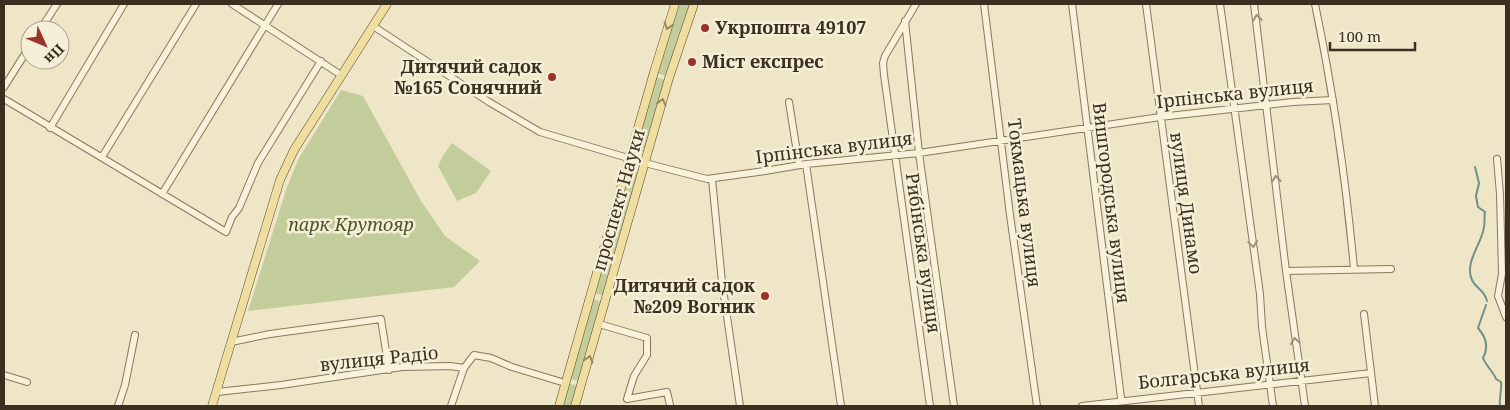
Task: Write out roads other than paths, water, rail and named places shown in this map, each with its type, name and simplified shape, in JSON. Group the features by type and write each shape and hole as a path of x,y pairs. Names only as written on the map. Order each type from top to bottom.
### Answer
{"main road":[{"path":"212,406 280,180 294,150 387,4"},
{"name":"проспект Науки","path":"559,406 676,4"},
{"name":"проспект Науки","path":"575,406 669,78 694,4"}],"street":[{"path":"46,20 56,4"},
{"path":"50,128 124,4"},
{"path":"102,157 196,4"},
{"path":"232,4 341,74"},
{"path":"162,194 278,4"},
{"name":"Рибінська вулиця","path":"916,4 885,56 884,63 894,156 930,406"},
{"name":"Токмацька вулиця","path":"984,4 1000,140 1037,406"},
{"name":"Вишгородська вулиця","path":"1072,4 1122,403"},
{"name":"вулиця Динамо","path":"1146,4 1199,406"},
{"path":"1220,4 1260,294 1269,385 1273,406"},
{"path":"1254,4 1268,105 1286,271 1305,406"},
{"path":"1315,4 1333,100 1348,202 1354,268"},
{"name":"Рибінська вулиця","path":"905,20 919,153 954,406"},
{"name":"Ірпінська вулиця","path":"373,26 489,102 540,132 706,179 802,164 919,153 1160,117 1333,100"},
{"path":"4,99 226,232 232,217 239,208 258,163 321,61"},
{"path":"4,87 20,62"},
{"path":"789,102 802,164 841,406"},
{"path":"1497,159 1502,274 1498,296 1506,317"},
{"path":"712,178 722,282 740,406"},
{"path":"1286,271 1354,268 1391,269"},
{"path":"1364,314 1375,406"},
{"path":"231,342 270,334 381,319 388,370"},
{"path":"599,324 647,338 647,355 634,376 627,399 667,392 670,405"},
{"path":"118,406 125,384 135,335"},
{"name":"вулиця Радіо","path":"216,392 416,367 464,368 474,355 491,358 512,367 565,383"},
{"path":"451,406 464,368"},
{"name":"Болгарська вулиця","path":"1082,406 1122,403 1196,392 1370,373"},
{"path":"4,375 26,382"}],"waterway":[{"path":"1475,167 1479,183 1476,196 1478,207 1485,212 1483,233 1472,260 1470,273 1472,280 1484,294 1487,301"},
{"path":"1486,305 1478,328 1486,342 1483,358 1496,379 1501,382 1500,406"}],"place":[{"name":"Укрпошта 49107","path":"705,28"},
{"name":"Міст експрес","path":"692,62"},
{"name":"Дитячий садок №165 Сонячний","path":"552,77"},
{"name":"Дитячий садок №209 Вогник","path":"765,296"}],"park label":[{"name":"парк Крутояр","path":"351,225"}]}
